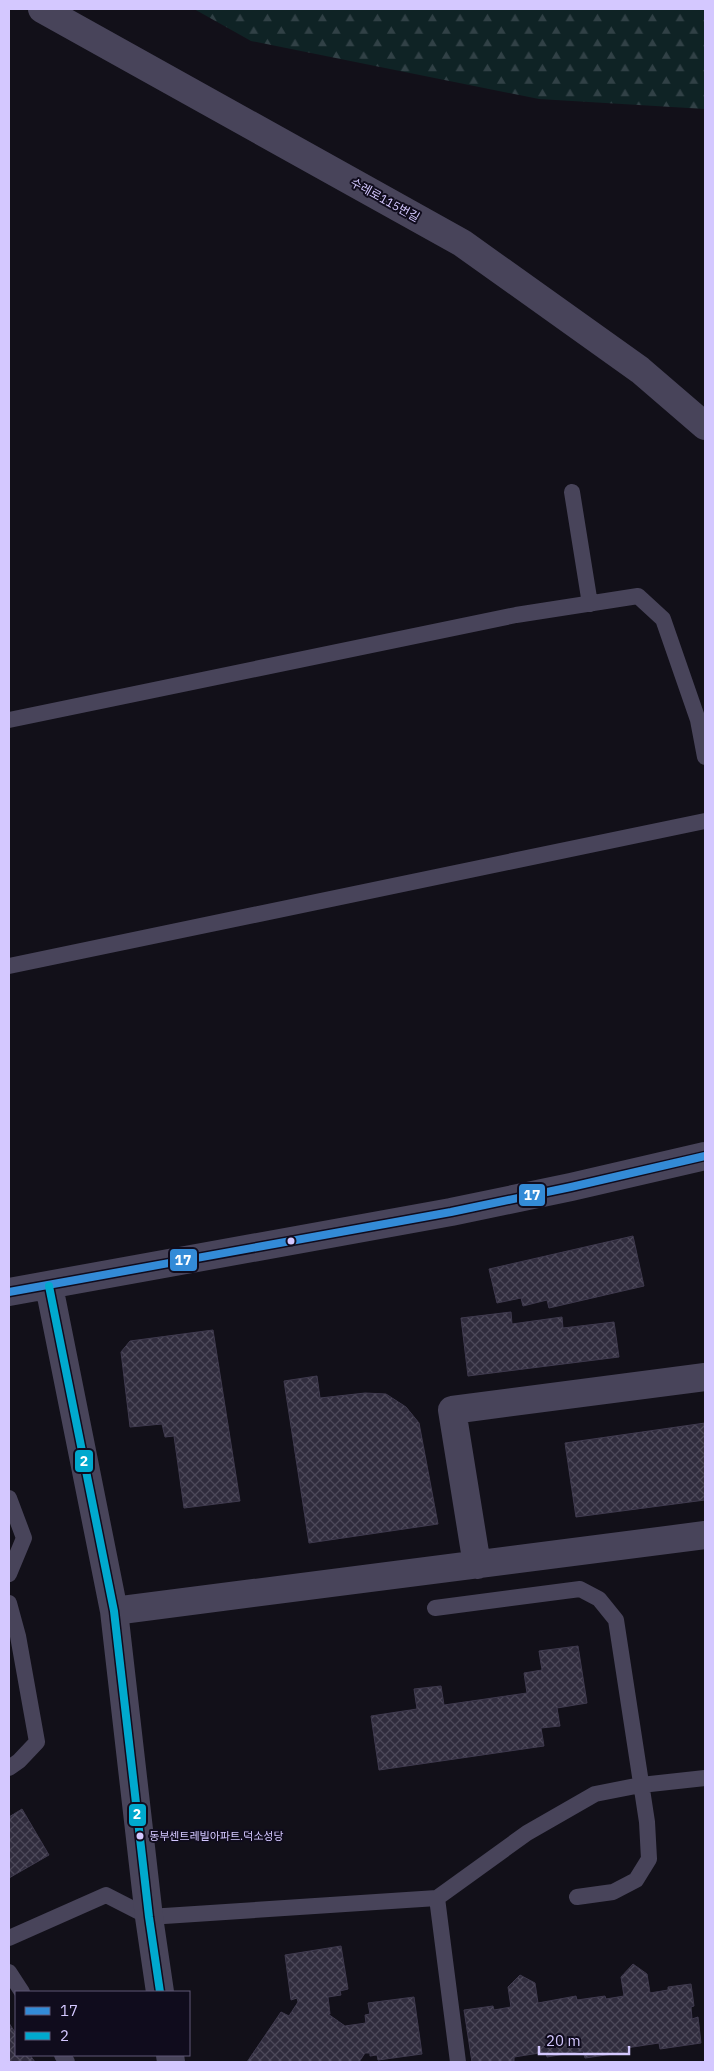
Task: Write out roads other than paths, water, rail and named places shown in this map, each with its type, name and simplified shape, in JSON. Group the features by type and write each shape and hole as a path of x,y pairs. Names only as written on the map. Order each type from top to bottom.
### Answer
{"street":[{"name":"수레로115번길","path":"42,9 462,243 640,370 705,426"},
{"path":"9,1292 451,1212 705,1156"},
{"path":"50,1286 114,1611 149,1917 160,1991"},
{"path":"477,1565 452,1410 705,1377"},
{"path":"114,1611 705,1535"}],"lane":[{"path":"572,492 590,604"},
{"path":"9,720 516,615 638,596 663,619 698,720 705,757"},
{"path":"9,966 705,821"},
{"path":"9,1498 24,1538 9,1574"},
{"path":"435,1608 580,1589 599,1599 616,1620 647,1822 648,1859 636,1880 613,1892 577,1897"},
{"path":"9,1603 18,1636 37,1742 19,1761 9,1768"},
{"path":"9,1938 106,1895 149,1917 437,1898 527,1833 595,1794 641,1785 705,1778"},
{"path":"437,1898 458,2062"},
{"path":"9,1972 21,1991"}],"place":[{"name":"동부센트레빌아파트.덕소성당","path":"140,1836"}]}
